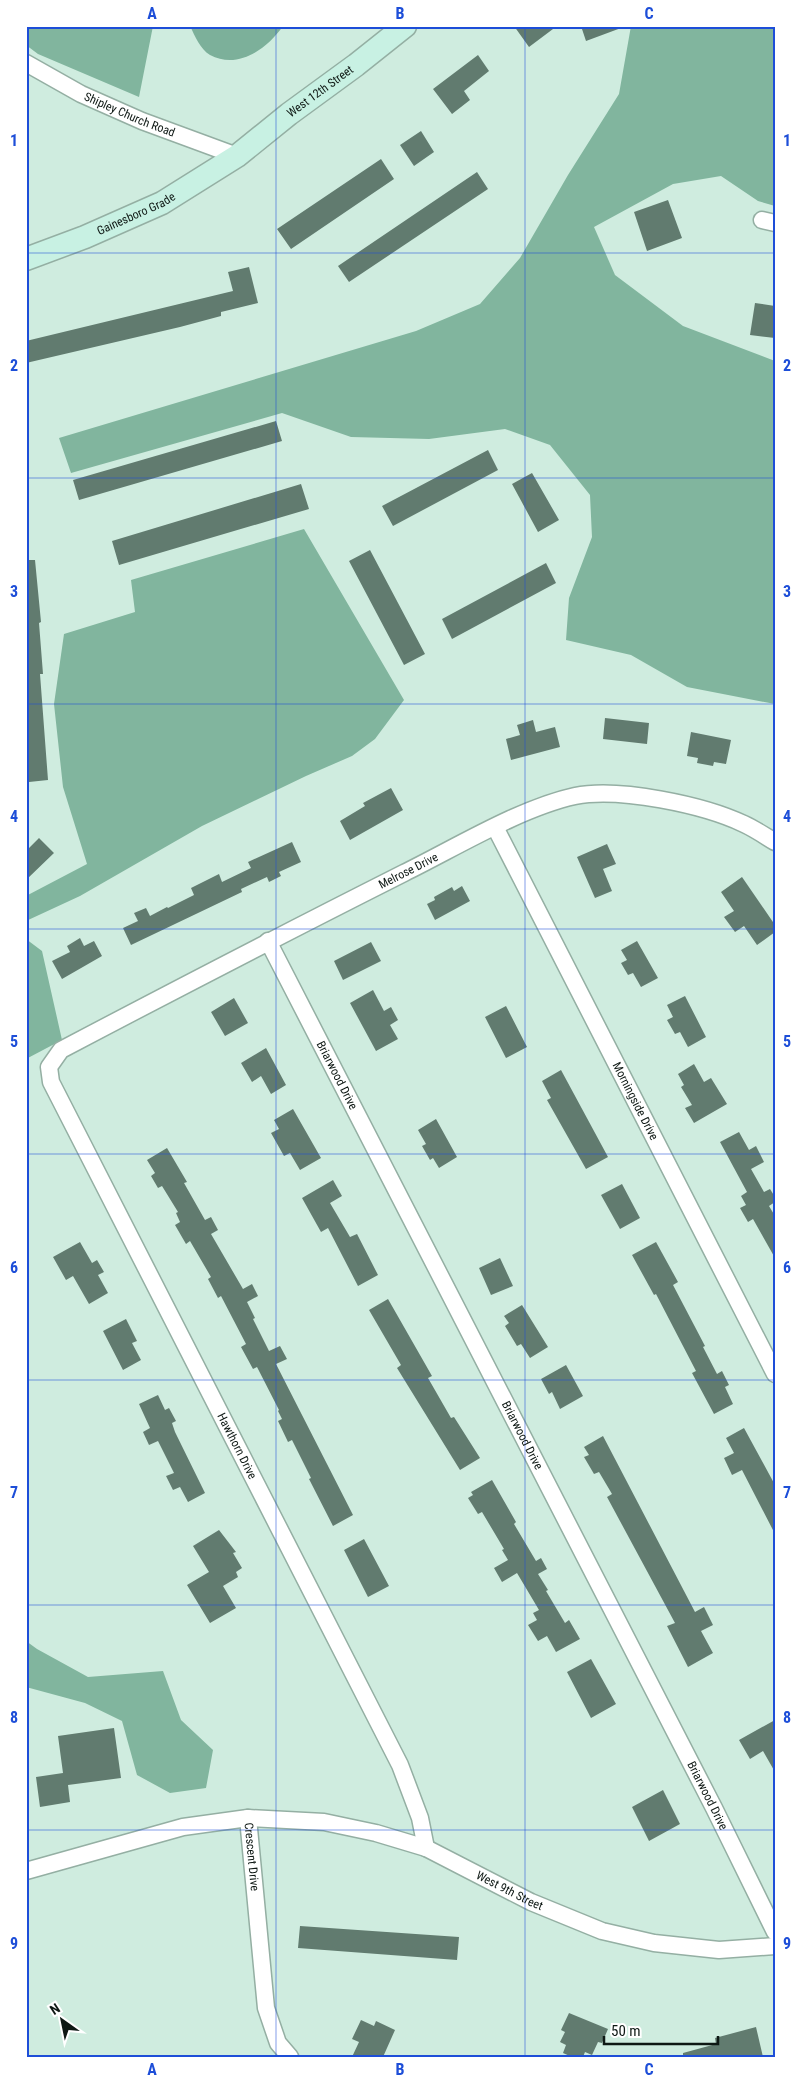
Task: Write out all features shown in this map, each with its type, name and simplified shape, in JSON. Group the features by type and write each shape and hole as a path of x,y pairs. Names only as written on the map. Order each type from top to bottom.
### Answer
{"main road":[{"name":"West 12th Street","path":"237,156 405,26"},
{"name":"Gainesboro Grade","path":"26,258 85,237 162,203 237,156"}],"street":[{"name":"Shipley Church Road","path":"26,63 81,94 142,121 237,156"},
{"name":"Melrose Drive","path":"61,1050 268,941 495,828 536,808 576,796 608,794 636,796 709,810 744,824 775,842"},
{"name":"Morningside Drive","path":"495,828 775,1374"},
{"name":"Briarwood Drive","path":"268,941 714,1808 775,1932"},
{"name":"Hawthorn Drive","path":"61,1050 48,1067 51,1082 400,1764 420,1818 426,1848"},
{"name":"West 9th Street","path":"248,1818 324,1822 376,1833 426,1848 531,1902 602,1931 654,1942 719,1950 775,1946"},
{"name":"Crescent Drive","path":"26,1871 183,1827 248,1818 266,2008 278,2043 290,2057"}],"shaded area":[{"path":"26,26 153,26 139,97 38,54 26,45"},
{"path":"190,26 283,26 269,42 251,55 231,60 221,59 206,52 198,42"},
{"path":"631,26 775,26 775,206 758,201 721,176 673,184 594,227 615,275 683,326 775,361 775,704 687,687 631,655 566,640 569,598 592,537 590,495 550,445 505,429 429,439 351,437 282,413 71,473 59,438 416,331 480,304 520,258 568,175 619,94"},
{"path":"304,529 404,700 375,739 352,756 202,826 80,896 26,921 26,896 87,864 63,787 54,704 64,634 135,612 131,580"},
{"path":"26,939 42,951 62,1040 26,1059"},
{"path":"26,1641 88,1677 163,1671 181,1720 213,1750 206,1788 170,1793 137,1775 122,1721 85,1703 26,1687"}],"building":[{"path":"514,26 557,26 529,47"},
{"path":"581,26 621,26 621,28 586,41"},
{"path":"478,55 489,71 464,91 470,100 452,114 433,89"},
{"path":"421,131 434,152 414,166 400,145"},
{"path":"381,159 394,179 291,249 277,229"},
{"path":"477,172 488,189 349,282 338,266"},
{"path":"668,200 682,238 647,251 634,212"},
{"path":"249,267 258,303 221,312 221,316 180,327 26,363 26,341 233,291 228,272"},
{"path":"755,303 775,306 775,338 750,335"},
{"path":"276,421 282,441 79,500 73,480"},
{"path":"488,450 498,470 393,526 382,506"},
{"path":"532,473 559,520 538,532 512,484"},
{"path":"301,484 309,509 119,565 112,541"},
{"path":"370,550 425,654 404,665 349,561"},
{"path":"26,560 35,560 41,622 39,623 43,674 40,674 48,780 29,782 26,757"},
{"path":"546,563 556,583 452,639 442,619"},
{"path":"605,718 649,723 647,744 603,739"},
{"path":"533,720 536,732 555,727 560,747 511,760 506,739 520,735 517,725"},
{"path":"691,732 731,740 726,764 714,762 713,766 697,763 698,758 687,756"},
{"path":"391,788 403,810 350,840 340,821 365,806 363,803"},
{"path":"39,838 54,853 26,880 26,851"},
{"path":"292,842 301,862 279,872 281,876 269,882 267,877 241,889 242,892 131,945 123,928 138,921 134,913 146,908 150,916 168,908 194,895 191,888 219,874 222,882 251,868 248,862"},
{"path":"607,844 616,864 603,869 612,891 595,898 577,857"},
{"path":"742,877 775,925 775,932 757,945 744,926 735,932 724,917 734,911 721,892"},
{"path":"462,886 470,901 435,920 427,904 435,900 434,897 452,887 454,891"},
{"path":"80,938 84,946 94,941 102,956 62,979 52,961 70,952 67,946"},
{"path":"637,941 658,978 641,987 633,973 628,975 621,963 627,960 621,950"},
{"path":"371,942 381,961 343,980 334,961"},
{"path":"373,990 384,1011 391,1007 398,1020 390,1025 398,1039 376,1051 350,1003"},
{"path":"685,996 706,1037 688,1047 680,1032 675,1034 667,1020 673,1017 667,1005"},
{"path":"234,998 248,1023 225,1036 211,1012"},
{"path":"506,1006 527,1047 506,1058 485,1017"},
{"path":"266,1048 286,1085 271,1094 261,1076 252,1082 241,1063"},
{"path":"694,1064 704,1082 711,1078 727,1104 694,1123 685,1108 692,1105 681,1087 684,1085 678,1074"},
{"path":"561,1070 608,1157 586,1169 547,1100 551,1098 542,1081"},
{"path":"293,1109 321,1158 300,1170 290,1153 284,1156 271,1133 279,1129 274,1120"},
{"path":"436,1119 457,1157 439,1168 433,1158 430,1160 422,1146 426,1144 418,1130"},
{"path":"739,1132 749,1150 756,1146 764,1162 751,1169 764,1192 770,1189 775,1197 775,1202 769,1206 775,1216 775,1258 753,1219 748,1222 740,1208 746,1205 741,1196 747,1192 720,1142"},
{"path":"167,1148 187,1182 184,1183 205,1220 211,1217 218,1230 211,1234 243,1289 252,1284 258,1296 247,1302 269,1351 280,1346 287,1359 276,1364 353,1515 333,1526 292,1440 288,1442 278,1421 282,1419 279,1410 257,1367 253,1369 241,1347 246,1344 221,1296 218,1298 208,1279 211,1277 190,1241 186,1244 175,1225 180,1222 176,1213 178,1212 162,1186 158,1188 151,1176 155,1173 147,1160"},
{"path":"333,1180 342,1196 330,1203 350,1237 357,1234 378,1275 358,1286 328,1228 321,1232 302,1198"},
{"path":"622,1184 640,1218 620,1229 601,1195"},
{"path":"80,1242 92,1263 97,1260 104,1272 98,1275 108,1293 89,1304 73,1276 66,1280 53,1257"},
{"path":"656,1242 678,1282 673,1285 705,1346 703,1347 717,1374 722,1371 729,1385 725,1387 733,1404 714,1414 692,1373 696,1371 656,1294 654,1295 632,1255"},
{"path":"500,1258 513,1286 491,1295 479,1268"},
{"path":"388,1299 432,1376 428,1378 451,1418 454,1417 480,1458 460,1470 397,1368 401,1365 369,1310"},
{"path":"522,1305 548,1347 530,1358 521,1344 517,1346 505,1326 509,1323 504,1316"},
{"path":"126,1319 137,1341 132,1343 141,1360 123,1370 103,1331"},
{"path":"566,1365 583,1396 560,1409 552,1392 549,1394 541,1379"},
{"path":"158,1395 165,1410 169,1408 176,1421 172,1423 175,1432 205,1493 188,1502 180,1487 173,1490 166,1476 174,1473 158,1441 149,1445 143,1432 150,1428 139,1404"},
{"path":"744,1428 775,1485 775,1534 742,1470 732,1475 724,1458 734,1453 726,1438"},
{"path":"603,1436 695,1612 704,1607 713,1625 701,1631 713,1653 688,1667 667,1626 675,1623 607,1497 612,1494 599,1472 594,1474 584,1457 589,1455 584,1447"},
{"path":"492,1480 516,1522 514,1524 536,1561 541,1558 547,1569 538,1574 548,1590 546,1591 565,1623 569,1620 580,1639 556,1652 547,1636 538,1641 528,1625 537,1620 533,1613 539,1610 517,1573 502,1582 494,1568 508,1560 502,1550 504,1549 482,1512 478,1514 468,1498 473,1495 471,1492"},
{"path":"219,1530 236,1552 233,1553 242,1568 236,1572 238,1577 223,1586 236,1608 210,1623 187,1585 209,1572 193,1546"},
{"path":"364,1539 389,1586 368,1597 344,1550"},
{"path":"591,1659 616,1704 591,1718 567,1672"},
{"path":"775,1720 775,1772 763,1751 750,1759 739,1740"},
{"path":"114,1728 121,1778 68,1785 70,1802 40,1807 36,1777 63,1773 58,1736"},
{"path":"663,1790 680,1824 649,1841 632,1807"},
{"path":"300,1926 459,1937 457,1960 298,1948"},
{"path":"569,2013 608,2029 602,2043 598,2042 592,2055 585,2052 583,2057 572,2057 563,2053 566,2045 560,2042 565,2032 561,2030"},
{"path":"361,2020 374,2026 376,2021 395,2030 383,2057 352,2057 359,2042 352,2039"},
{"path":"756,2027 763,2057 683,2057 683,2053 716,2044 715,2038"}]}
